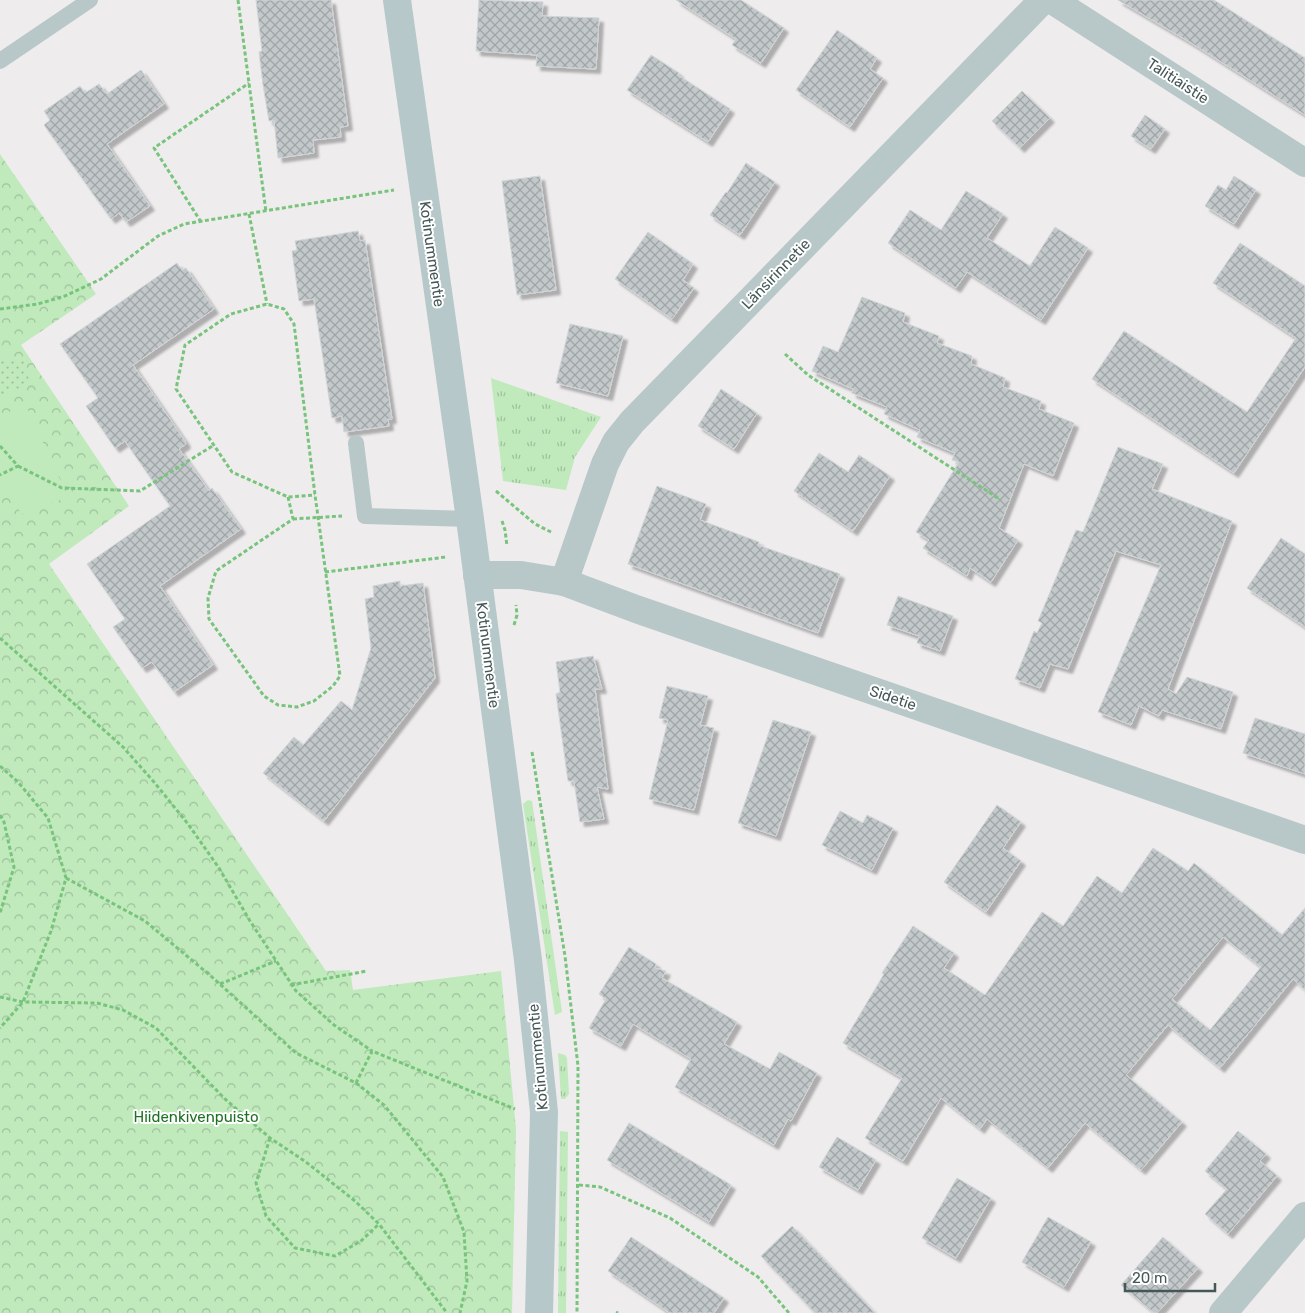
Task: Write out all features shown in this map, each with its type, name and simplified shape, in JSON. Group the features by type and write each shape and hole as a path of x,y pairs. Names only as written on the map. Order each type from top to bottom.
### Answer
{"main road":[{"name":"Kotinummentie","path":"397,0 478,575 528,960 544,1112 540,1313"}],"street":[{"name":"Länsirinnetie","path":"564,582 605,464 616,442 632,422 1043,0"},
{"name":"Talitiaistie","path":"1052,0 1305,163"},
{"name":"Sidetie","path":"478,575 522,574 564,582 636,609 1305,840"},
{"path":"1223,1313 1305,1216"}],"lane":[{"path":"0,61 90,0"},
{"path":"356,443 365,516 470,519"}],"path":[{"path":"238,0 266,212"},
{"path":"201,222 154,148 249,83"},
{"path":"0,309 38,304 65,296 101,279 158,236 184,224 422,185"},
{"path":"249,214 267,304"},
{"path":"315,495 288,497 232,472 176,389 184,345 231,314 267,304 284,309 294,324 315,495 318,517 325,572 340,676 333,686 314,701 297,707 278,705 264,696 209,619 208,598 216,571 293,519 318,517 365,516"},
{"path":"785,354 808,375 1001,500"},
{"path":"0,446 18,466 62,488 140,491 214,445"},
{"path":"0,475 18,466"},
{"path":"493,488 535,524 553,533"},
{"path":"288,497 293,519"},
{"path":"325,572 451,556"},
{"path":"0,638 123,747 154,782 188,824 219,868 291,985 334,1025 372,1051 515,1109"},
{"path":"0,766 18,782 48,818 66,878 51,931 23,1002 0,1028"},
{"path":"0,815 4,822 14,867 0,913"},
{"path":"66,878 144,921 220,984 296,1053 356,1083 384,1106 443,1177 464,1232 467,1281 460,1313"},
{"path":"220,984 276,961"},
{"path":"291,985 367,972"},
{"path":"0,997 23,1002 97,1003 123,1010 156,1028 225,1099 270,1138 306,1162 355,1201 379,1224 447,1313"},
{"path":"356,1083 372,1051"},
{"path":"270,1138 256,1183 266,1216 294,1248 335,1256 361,1241 379,1224"},
{"path":"579,1185 600,1187 670,1218 758,1276 789,1313"}],"green space":[{"name":"Hiidenkivenpuisto","path":"0,154 96,294 21,345 129,506 49,564 326,971 350,970 353,990 501,971 516,1129 512,1313 0,1313"},
{"path":"0,358 24,361 30,384 0,395"},
{"path":"491,378 601,417 575,457 566,490 503,481"},
{"path":"26,406 68,497 21,514 8,487 0,479 0,415"},
{"path":"528,800 532,801 562,1012 555,1015 523,804"},
{"path":"558,1053 565,1055 567,1058 569,1094 565,1099 561,1099"},
{"path":"560,1131 568,1132 566,1313 558,1313"}],"building":[{"path":"256,0 331,0 348,126 340,127 341,137 313,140 314,153 278,158 274,120 269,121 263,85 259,52 262,51"},
{"path":"479,0 543,2 542,16 599,18 596,69 536,66 537,55 476,51"},
{"path":"676,0 741,0 784,28 761,63 732,45 736,39"},
{"path":"1118,0 1214,0 1305,58 1305,115 1193,44"},
{"path":"837,30 877,58 870,69 883,78 850,127 796,90"},
{"path":"651,55 730,109 708,142 627,90"},
{"path":"141,70 164,104 107,144 150,206 126,222 119,213 111,219 44,125 50,120 44,111 80,86 85,93 99,84 107,94"},
{"path":"1022,91 1050,118 1020,148 992,121"},
{"path":"1145,115 1165,129 1151,149 1131,136"},
{"path":"746,163 775,182 740,235 710,215"},
{"path":"540,176 556,290 517,295 502,181"},
{"path":"1234,176 1256,190 1234,224 1205,206 1218,185 1226,190"},
{"path":"966,191 1003,214 987,238 1030,266 1055,227 1088,248 1041,320 967,272 956,288 888,243 910,210 941,230"},
{"path":"358,231 360,241 365,240 392,419 388,419 389,426 344,432 342,416 332,418 314,299 299,301 292,251 297,250 295,241"},
{"path":"648,232 693,264 683,280 694,288 672,319 615,279"},
{"path":"1240,243 1305,286 1305,367 1234,473 1092,379 1124,331 1247,412 1296,338 1213,283"},
{"path":"177,263 182,270 186,268 214,309 133,365 185,441 186,444 179,449 209,491 212,488 241,529 160,586 213,665 174,692 152,662 142,668 113,627 125,619 87,564 170,506 125,441 115,448 86,406 98,398 60,344"},
{"path":"862,297 905,313 903,322 939,336 937,343 972,356 971,364 1005,378 1003,387 1041,401 1039,409 1074,423 1053,476 1024,464 999,528 1018,540 991,582 970,568 967,576 923,548 929,540 916,532 959,462 952,460 955,453 917,437 920,430 884,414 887,407 852,393 853,389 812,371 823,346 838,352"},
{"path":"570,324 623,336 608,396 556,383"},
{"path":"721,389 757,413 734,449 698,426"},
{"path":"1118,447 1163,464 1152,489 1232,521 1168,689 1176,694 1187,677 1233,692 1221,729 1162,710 1159,716 1139,706 1131,725 1098,712 1161,565 1116,551 1068,669 1050,664 1040,688 1015,679 1034,631 1037,633 1042,623 1038,621 1076,530 1083,532"},
{"path":"819,453 848,472 859,455 890,476 853,531 794,491"},
{"path":"657,486 706,504 700,520 759,542 758,545 840,574 818,633 628,564"},
{"path":"1281,538 1305,554 1305,627 1247,588"},
{"path":"400,581 400,586 423,583 435,678 324,821 263,773 294,737 303,745 341,701 352,710 371,648 365,599 374,597 373,586"},
{"path":"898,596 953,616 940,651 917,643 919,636 887,625"},
{"path":"593,656 602,689 595,689 608,789 597,787 604,819 580,822 574,781 568,781 556,694 560,692 556,662"},
{"path":"667,686 708,696 700,725 714,728 694,810 649,799 668,720 659,718"},
{"path":"1255,718 1305,734 1305,774 1243,753"},
{"path":"773,720 811,732 776,836 738,823"},
{"path":"997,805 1021,822 1003,848 1021,861 986,912 944,882"},
{"path":"840,811 863,823 867,815 893,828 872,870 822,845"},
{"path":"1153,848 1188,871 1194,863 1282,935 1305,908 1305,990 1293,979 1220,1068 1168,1025 1126,1075 1182,1122 1141,1170 1085,1123 1048,1168 987,1119 980,1129 941,1098 903,1161 865,1138 902,1078 843,1043 884,974 882,973 913,926 954,953 944,968 985,995 1042,912 1063,926 1097,876 1122,893","holes":["1223,937 1261,967 1210,1030 1172,999"]},
{"path":"629,947 656,964 655,968 666,971 662,978 737,1022 724,1044 770,1069 779,1052 817,1073 791,1121 788,1119 774,1145 675,1087 691,1059 633,1024 621,1046 589,1028 606,999 599,994"},
{"path":"629,1123 731,1185 709,1222 607,1160"},
{"path":"1238,1131 1266,1154 1260,1161 1277,1176 1228,1234 1205,1214 1227,1189 1205,1171"},
{"path":"837,1137 876,1160 858,1190 819,1167"},
{"path":"957,1178 991,1198 956,1258 922,1238"},
{"path":"1048,1217 1091,1242 1064,1287 1022,1262"},
{"path":"792,1226 875,1313 815,1313 761,1256"},
{"path":"631,1237 724,1298 714,1313 670,1313 608,1271"},
{"path":"1163,1237 1198,1268 1157,1313 1154,1313 1121,1285"}]}
